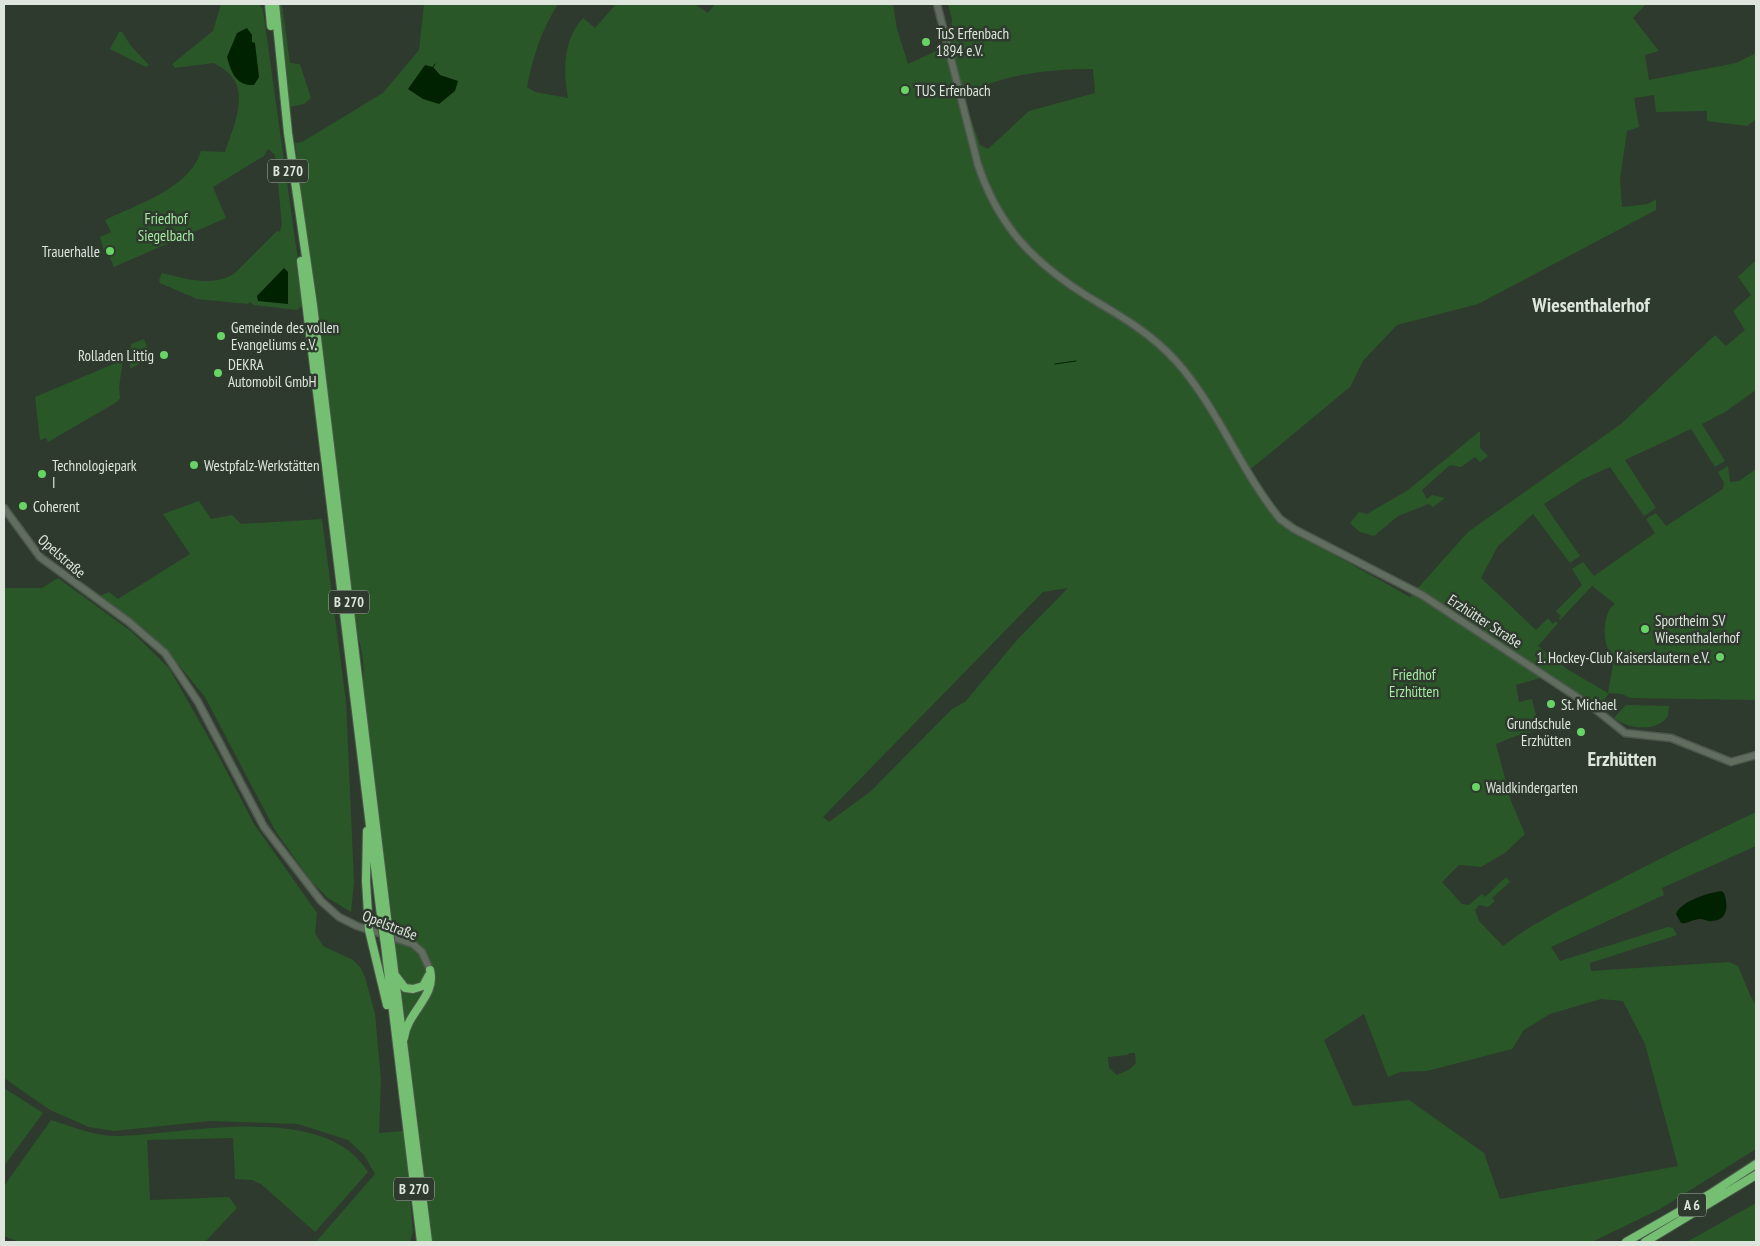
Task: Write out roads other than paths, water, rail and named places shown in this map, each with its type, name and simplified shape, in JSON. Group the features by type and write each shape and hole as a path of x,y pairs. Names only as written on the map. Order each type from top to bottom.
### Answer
{"highway":[{"name":"B 270","path":"264,4 273,24"},
{"path":"268,4 273,24"},
{"name":"B 270","path":"274,4 273,24 310,305 369,820 402,1044 408,1120"},
{"name":"B 270","path":"311,317 385,925"},
{"path":"369,820 366,836 369,930 376,966 388,1006 393,1015"},
{"name":"B 270","path":"388,946 393,1015 410,1135 421,1242"},
{"path":"393,973 405,988 413,989 423,986 430,970"},
{"path":"402,1044 408,1020 430,987 430,970"},
{"name":"B 270","path":"410,1135 428,1242"},
{"name":"A 6","path":"1626,1242 1710,1194 1756,1164"},
{"name":"A 6","path":"1646,1242 1756,1175"}],"street":[{"name":"Erzhütter Straße","path":"937,4 978,165 988,191 1017,239 1056,275 1140,329 1173,358 1218,421 1280,519 1289,526 1422,596 1595,709 1619,730 1631,735 1672,738 1730,762 1756,756"},
{"name":"Opelstraße","path":"4,508 36,553 139,630 165,653 198,702 264,827 300,876 332,912 369,930 413,944 422,952 430,970"}],"waterway":[{"path":"1055,364 1076,361"}],"place":[{"name":"TuS Erfenbach 1894 e.V.","path":"926,42"},
{"name":"TUS Erfenbach","path":"905,90"},
{"name":"Trauerhalle","path":"110,251"},
{"name":"Gemeinde des vollen Evangeliums e.V.","path":"221,336"},
{"name":"Rolladen Littig","path":"164,355"},
{"name":"DEKRA Automobil GmbH","path":"218,373"},
{"name":"Westpfalz-Werkstätten","path":"194,465"},
{"name":"Technologiepark I","path":"42,474"},
{"name":"Coherent","path":"23,506"},
{"name":"Sportheim SV Wiesenthalerhof","path":"1645,629"},
{"name":"1. Hockey-Club Kaiserslautern e.V.","path":"1720,657"},
{"name":"St. Michael","path":"1551,704"},
{"name":"Grundschule Erzhütten","path":"1581,732"},
{"name":"Waldkindergarten","path":"1476,787"}],"district":[{"name":"Wiesenthalerhof","path":"1591,305"},
{"name":"Erzhütten","path":"1622,759"}],"park label":[{"name":"Friedhof Siegelbach","path":"166,226"},
{"name":"Friedhof Erzhütten","path":"1414,682"}]}
